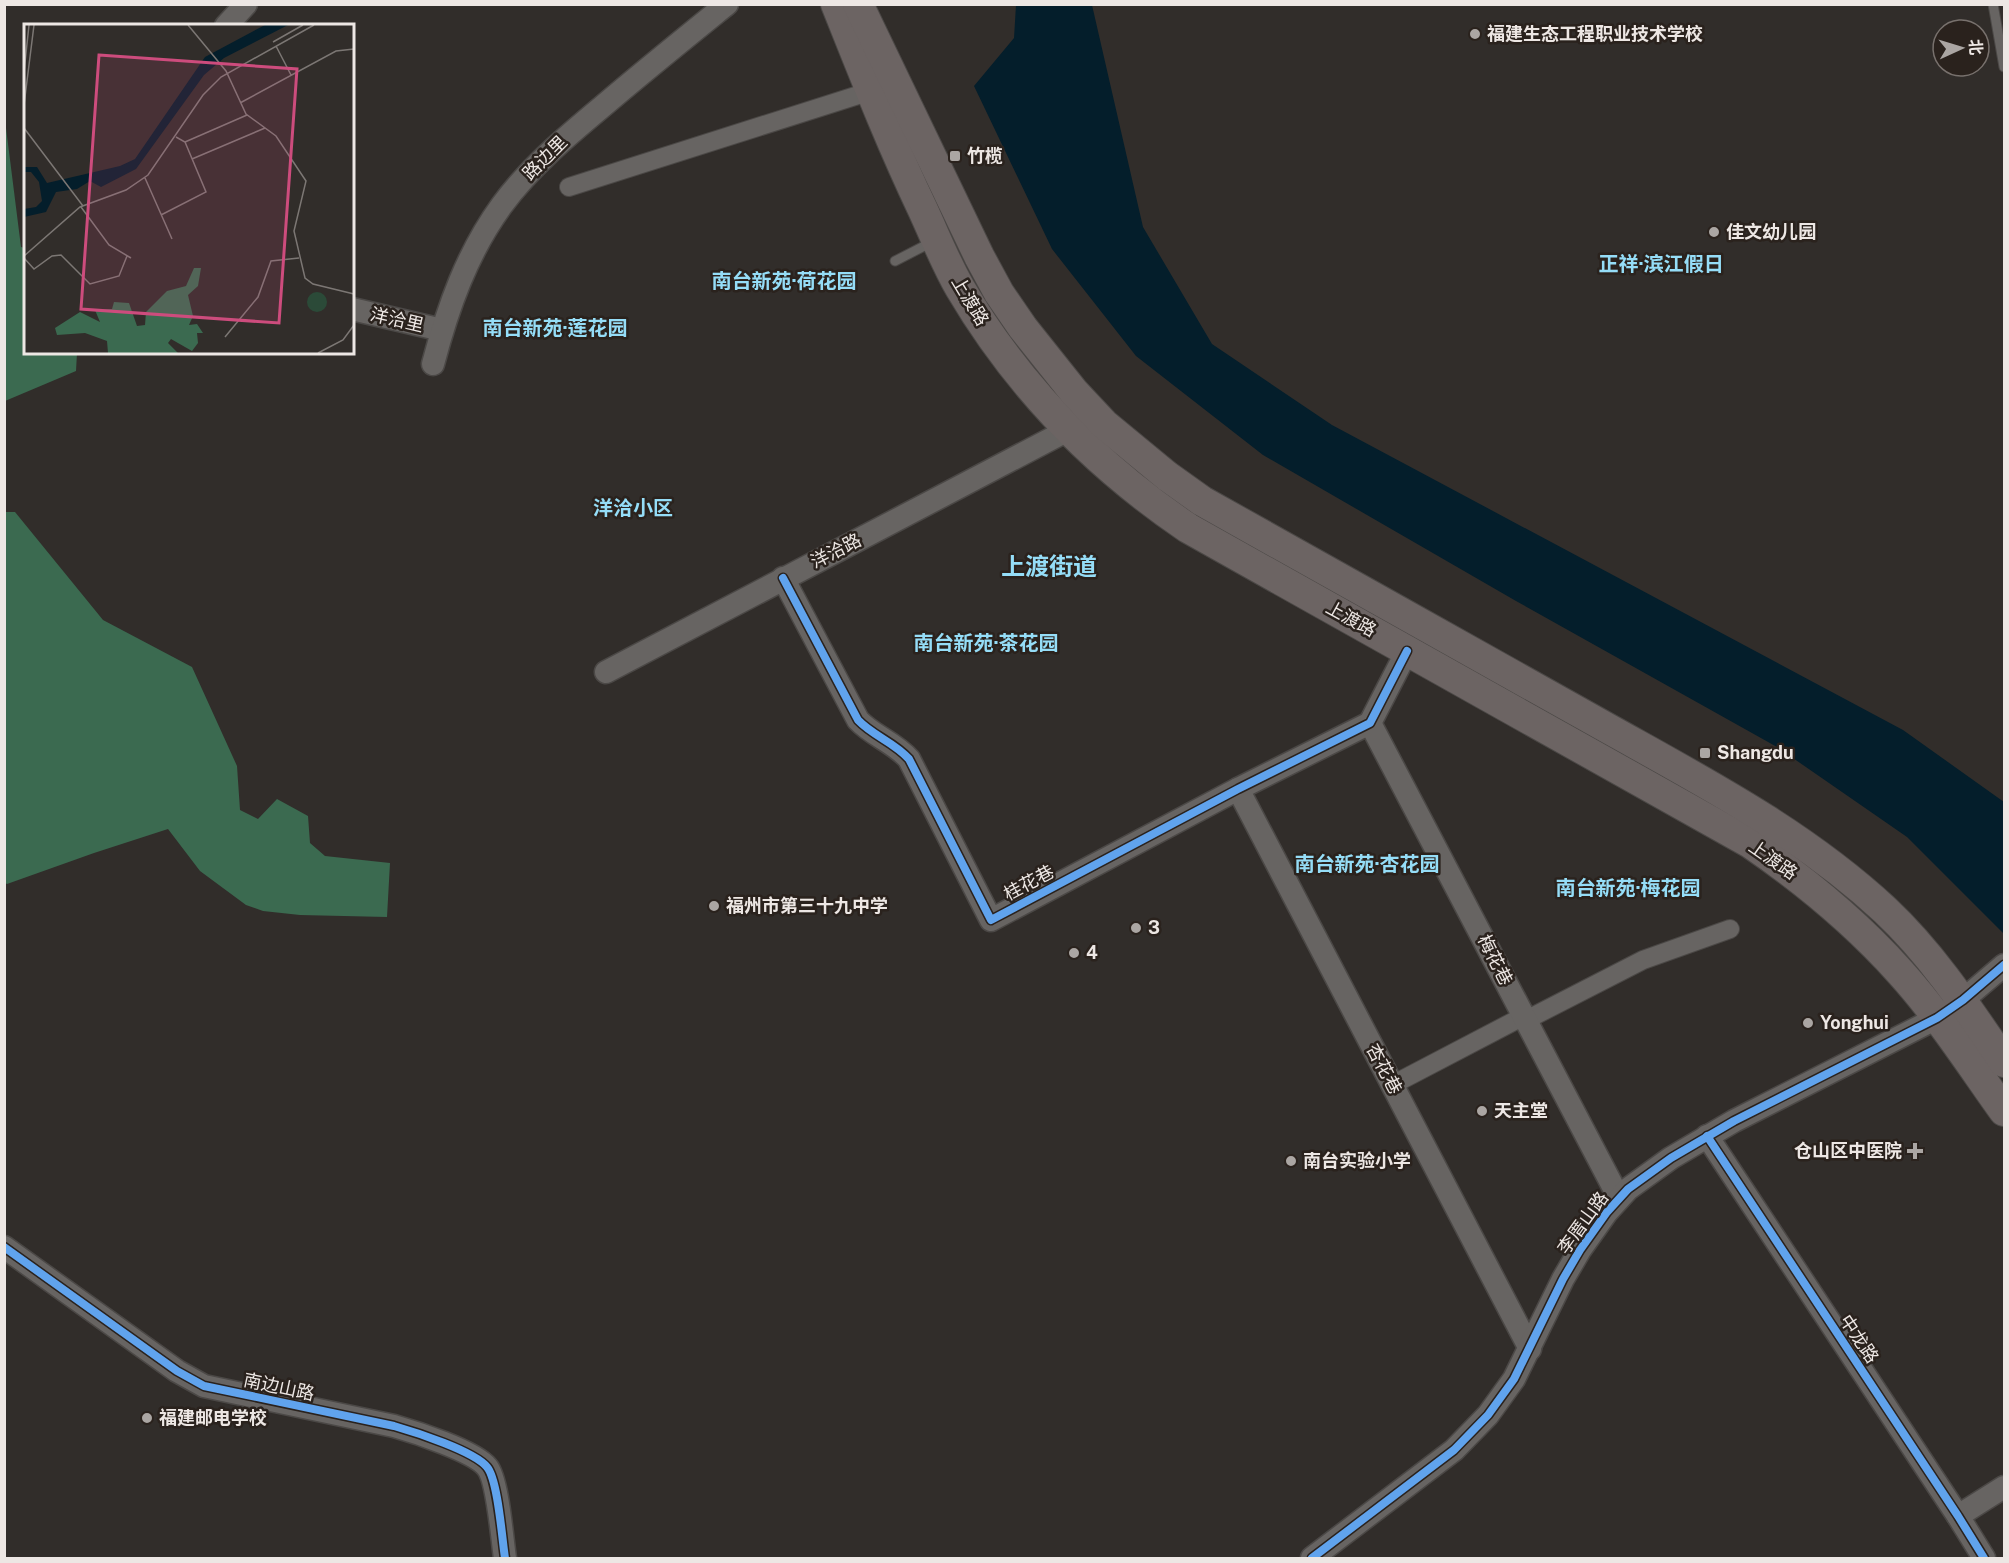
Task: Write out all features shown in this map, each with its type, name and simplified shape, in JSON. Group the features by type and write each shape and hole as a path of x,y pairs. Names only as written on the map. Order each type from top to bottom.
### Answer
{"main road":[{"name":"上渡路","path":"836,4 893,147 959,286 1007,359 1068,430 1152,504 1188,528 1740,838 1801,880 1901,972 2004,1111"},
{"name":"上渡路","path":"858,4 945,188 999,293 1048,360 1104,424 1167,476 1202,501 1693,776 1785,830 1838,869 1886,911 1919,946 1963,1000 2004,1062"}],"street":[{"path":"228,24 246,4"},
{"name":"路边里","path":"433,364 442,330 462,274 502,205 565,137 727,4"},
{"path":"569,187 871,91"},
{"name":"洋洽里","path":"354,309 442,330"},
{"name":"洋洽路","path":"606,672 1068,430"},
{"name":"桂花巷","path":"783,578 858,720 871,732 895,746 909,759 991,920 1238,789 1370,723"},
{"path":"1370,723 1407,651"},
{"name":"梅花巷","path":"1370,723 1619,1198"},
{"name":"杏花巷","path":"1238,789 1530,1349"},
{"path":"1392,1085 1643,960 1730,930"},
{"name":"李厝山路","path":"1312,1558 1466,1439 1498,1402 1514,1379 1571,1263 1588,1236 1619,1198 1648,1173 1707,1136 1937,1018 1963,1000 2003,966"},
{"name":"中龙路","path":"1707,1136 1984,1558"},
{"name":"南边山路","path":"4,1246 196,1383 417,1432 474,1457 487,1466 493,1480 505,1558"},
{"path":"1958,1516 2004,1487"}],"lane":[{"path":"1993,4 2003,48 2004,67"},
{"path":"895,261 936,240"}],"green space":[{"path":"4,112 21,247 24,248 24,354 77,354 76,371 5,401"},
{"path":"5,512 15,512 103,620 192,667 237,766 240,810 258,819 277,799 308,816 310,843 325,856 390,863 387,917 300,915 263,911 246,905 200,871 168,829 5,883"}],"water":[{"path":"1016,5 1092,5 1143,227 1212,344 1332,425 1903,730 2004,802 2004,934 1907,837 1777,747 1516,601 1263,455 1136,356 1052,249 974,86 1014,38"}],"cycle path":[{"path":"783,578 858,720 909,759 991,920 1238,789 1370,723 1407,651"},
{"path":"1312,1558 1454,1450 1488,1415 1514,1379 1563,1279 1580,1250 1607,1212 1628,1189 1671,1158 1734,1121 1937,1018 1963,1000 2004,965"},
{"path":"1707,1136 1984,1558"},
{"path":"4,1247 177,1371 204,1386 394,1426 444,1443 480,1461 487,1467 494,1484 505,1558"}],"place":[{"name":"福建生态工程职业技术学校","path":"1475,34"},
{"name":"竹榄","path":"955,156"},
{"name":"佳文幼儿园","path":"1714,232"},
{"name":"Shangdu","path":"1705,753"},
{"name":"福州市第三十九中学","path":"714,906"},
{"name":"3","path":"1136,928"},
{"name":"4","path":"1074,953"},
{"name":"Yonghui","path":"1808,1023"},
{"name":"天主堂","path":"1482,1111"},
{"name":"仓山区中医院","path":"1915,1151"},
{"name":"南台实验小学","path":"1291,1161"},
{"name":"福建邮电学校","path":"147,1418"}],"district":[{"name":"正祥·滨江假日","path":"1661,264"},
{"name":"南台新苑·荷花园","path":"784,281"},
{"name":"南台新苑·莲花园","path":"555,328"},
{"name":"洋洽小区","path":"633,508"},
{"name":"上渡街道","path":"1049,567"},
{"name":"南台新苑·茶花园","path":"986,643"},
{"name":"南台新苑·杏花园","path":"1367,864"},
{"name":"南台新苑·梅花园","path":"1628,888"}]}
